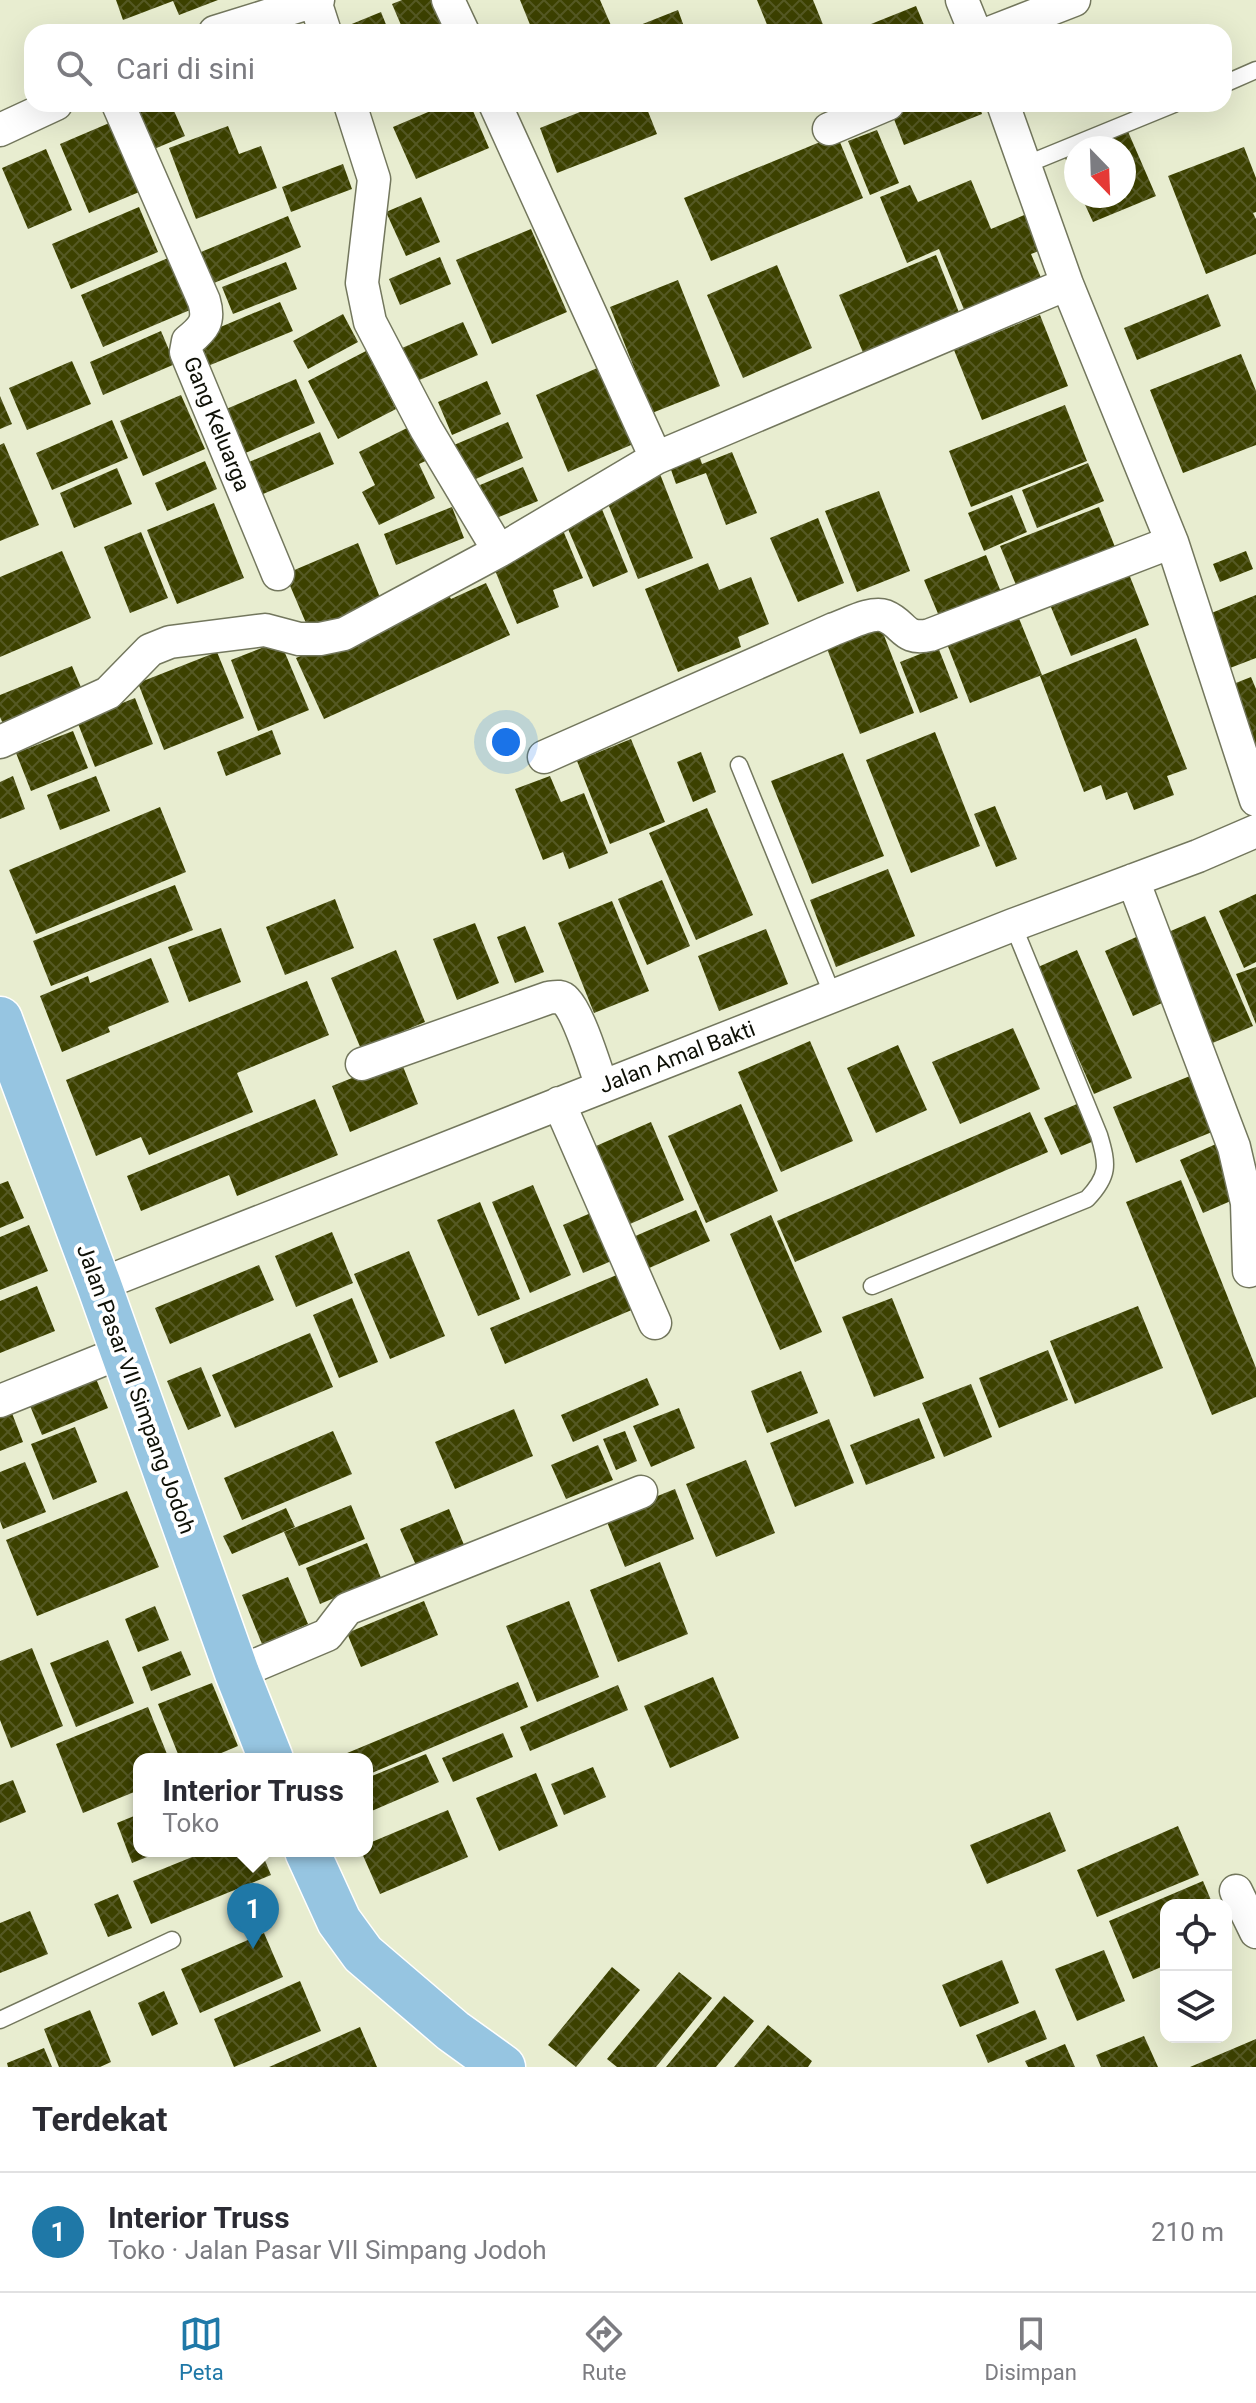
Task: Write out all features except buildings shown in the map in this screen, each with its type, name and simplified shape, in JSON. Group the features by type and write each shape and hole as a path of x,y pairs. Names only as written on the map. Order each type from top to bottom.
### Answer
{"main road":[{"name":"Jalan Pasar VII Simpang Jodoh","path":"0,1019 269,1753"},
{"path":"307,1869 344,1930 363,1954 453,2031 503,2067"}],"street":[{"path":"240,24 316,0 323,24"},
{"path":"448,0 459,24"},
{"path":"962,0 972,24"},
{"path":"1012,24 1074,0"},
{"path":"0,130 39,112"},
{"name":"Gang Keluarga","path":"121,112 208,312 206,325 188,341 186,352 278,574"},
{"path":"353,112 374,179 362,283 370,322 426,429 499,551"},
{"path":"499,112 656,458"},
{"path":"829,129 869,112"},
{"path":"1006,112 1067,284 1172,542 1256,800"},
{"path":"0,742 108,693 150,650 170,642 265,630 299,639 344,634 499,551 656,458 1067,284"},
{"path":"544,757 834,629 872,616 884,616 913,636 930,635 1172,542"},
{"name":"Jalan Amal Bakti","path":"99,1285 1256,831"},
{"path":"1133,880 1234,1147 1247,1203 1249,1271"},
{"path":"362,1064 548,998 560,997 565,999 573,1012 602,1087"},
{"path":"559,1103 655,1323"},
{"path":"0,1401 122,1352"},
{"path":"237,1673 327,1635 347,1609 641,1492"},
{"path":"1236,1891 1256,1932"}],"lane":[{"path":"1232,80 1256,70"},
{"path":"1025,165 1154,112"},
{"path":"739,765 833,996"},
{"path":"872,1286 1087,1199 1101,1184 1105,1174 1105,1155 1099,1135 1013,925"},
{"path":"0,2020 172,1940"}],"place":[{"name":"Interior Truss","path":"253,1949"}]}
